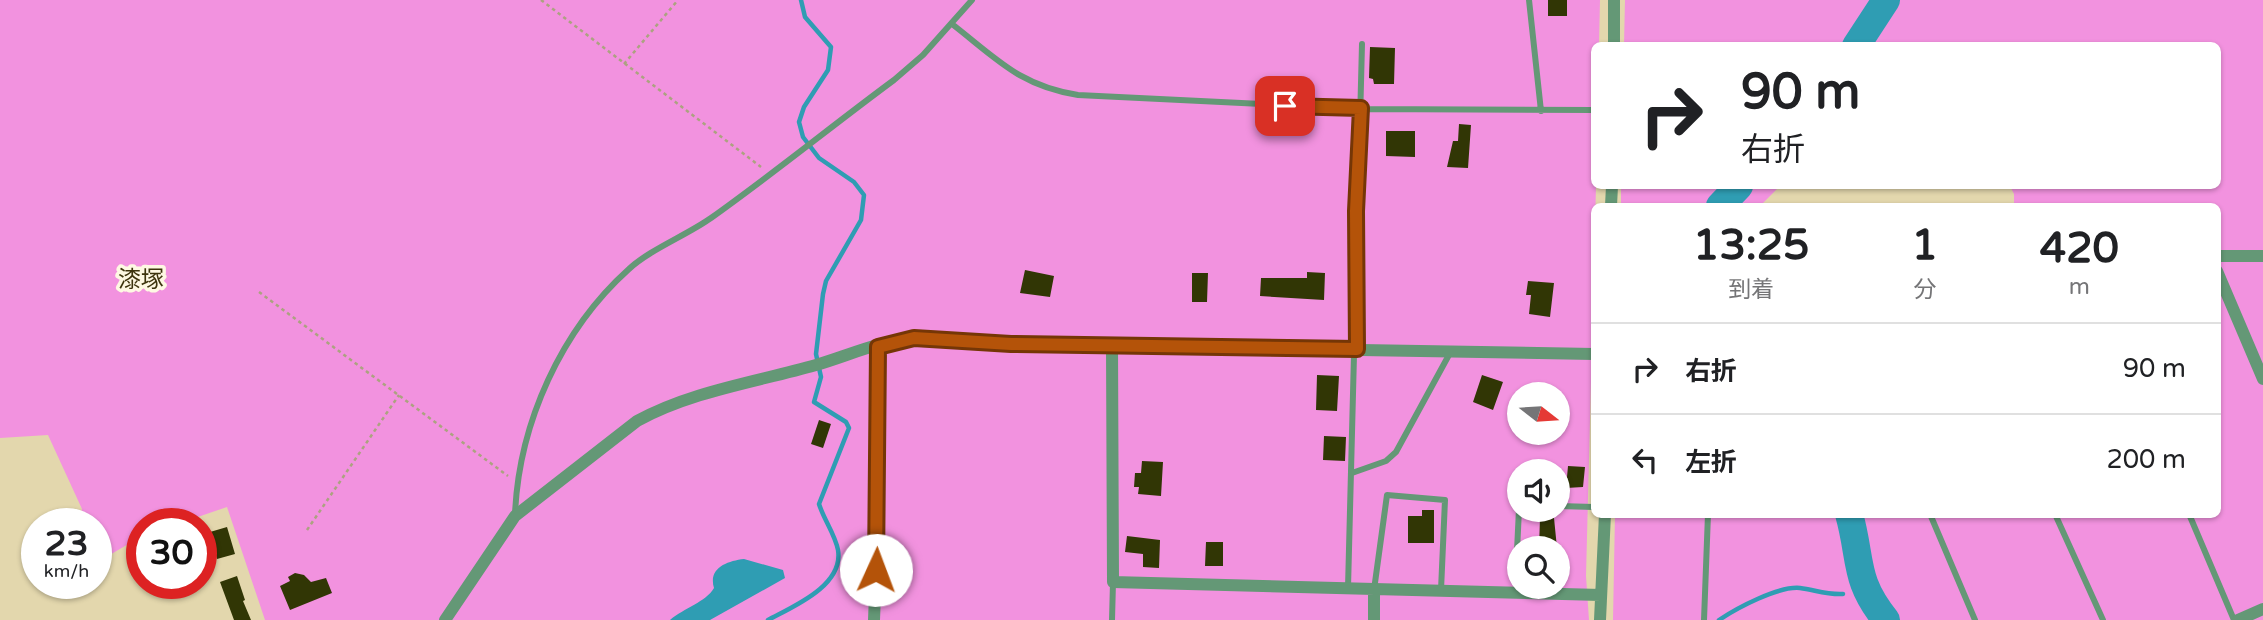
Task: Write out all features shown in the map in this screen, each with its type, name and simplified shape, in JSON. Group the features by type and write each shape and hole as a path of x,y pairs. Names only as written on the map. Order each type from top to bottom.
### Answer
{"street":[{"path":"1614,0 1614,42"},
{"path":"2221,256 2263,256"},
{"path":"2221,280 2262,375"},
{"path":"445,620 515,516 637,421 659,409 739,384 914,338 1011,344 1591,354"},
{"path":"1112,345 1113,582 1601,596"},
{"path":"874,620 878,520 878,347"},
{"path":"1600,620 1605,518"},
{"path":"1374,590 1374,620"},
{"path":"2236,620 2263,609"}],"lane":[{"path":"515,516 516,482 547,380 568,343 611,288 631,267 710,218 894,80 952,24 972,0"},
{"path":"1529,0 1541,111"},
{"path":"952,24 1027,82 1051,91 1157,101 1361,108 1591,110"},
{"path":"1348,589 1357,349 1356,211 1362,44"},
{"path":"1352,473 1386,461 1396,452 1451,351"},
{"path":"1374,590 1387,495 1445,500 1441,592"},
{"path":"1570,506 1591,507"},
{"path":"1704,620 1707,518"},
{"path":"1932,518 1975,620"},
{"path":"2057,518 2103,620"},
{"path":"2191,518 2236,620"},
{"path":"1112,620 1113,582"}],"path":[{"path":"541,0 769,173"},
{"path":"624,64 678,0"},
{"path":"259,292 516,482"},
{"path":"307,530 399,395"}],"shaded area":[{"path":"0,0 1600,0 1599,42 1591,42 1591,189 1596,189 1596,203 1591,203 1591,381 1586,576 1589,620 265,620 227,507 217,510 217,508 126,508 126,545 112,554 112,508 82,508 48,435 0,438"},
{"path":"1625,0 2263,0 2263,620 1613,620 1615,518 2221,518 2221,203 2014,203 2012,189 2221,189 2221,42 1624,42"},
{"path":"1621,189 1777,189 1763,203 1621,203"}],"water":[{"path":"744,559 783,570 785,578 710,620 670,620 710,593 714,588 714,575 720,567"}],"building":[{"path":"1548,0 1567,0 1567,16 1548,16"},
{"path":"1370,47 1395,48 1394,84 1374,84 1373,79 1369,78"},
{"path":"1459,124 1471,125 1468,168 1447,167 1453,141 1458,141"},
{"path":"1386,131 1415,131 1415,157 1386,156"},
{"path":"1025,270 1054,276 1050,297 1020,293"},
{"path":"1307,272 1325,273 1324,300 1260,296 1261,278 1307,278"},
{"path":"1192,273 1208,273 1207,302 1192,302"},
{"path":"1528,281 1554,283 1550,317 1529,314 1531,295 1526,295"},
{"path":"1317,375 1339,376 1337,411 1316,410"},
{"path":"1482,375 1503,382 1493,410 1473,402"},
{"path":"819,420 831,424 823,448 811,444"},
{"path":"1324,436 1346,437 1345,461 1323,460"},
{"path":"1142,461 1163,462 1161,496 1138,494 1139,487 1134,487 1135,473 1141,473"},
{"path":"1570,466 1585,467 1583,487 1570,488"},
{"path":"1422,510 1434,510 1434,543 1408,543 1408,516 1422,516"},
{"path":"1540,522 1554,522 1556,536 1539,536"},
{"path":"227,527 235,554 217,559 217,530"},
{"path":"1127,536 1160,540 1159,568 1143,567 1143,554 1125,552"},
{"path":"1206,542 1223,542 1223,566 1205,566"},
{"path":"295,573 304,575 311,582 326,578 332,593 290,610 280,586 290,581 288,577"},
{"path":"237,576 251,620 234,620 220,582"}],"waterway":[{"path":"768,620 814,594 825,585 838,563 837,544 819,504 849,428 846,422 814,402 821,377 816,354 826,281 861,220 864,195 854,182 819,158 803,137 799,122 804,107 828,70 831,47 805,17 801,0"},
{"path":"1859,42 1886,0"},
{"path":"1723,203 1736,189"},
{"path":"1850,518 1863,581 1875,606 1886,620"},
{"path":"1719,620 1747,604 1781,590 1800,588 1843,594"}],"district":[{"name":"漆塚","path":"141,279"}],"route":[{"path":"876,570 878,347 914,338 1011,344 1357,349 1356,211 1361,108 1285,106"}]}
